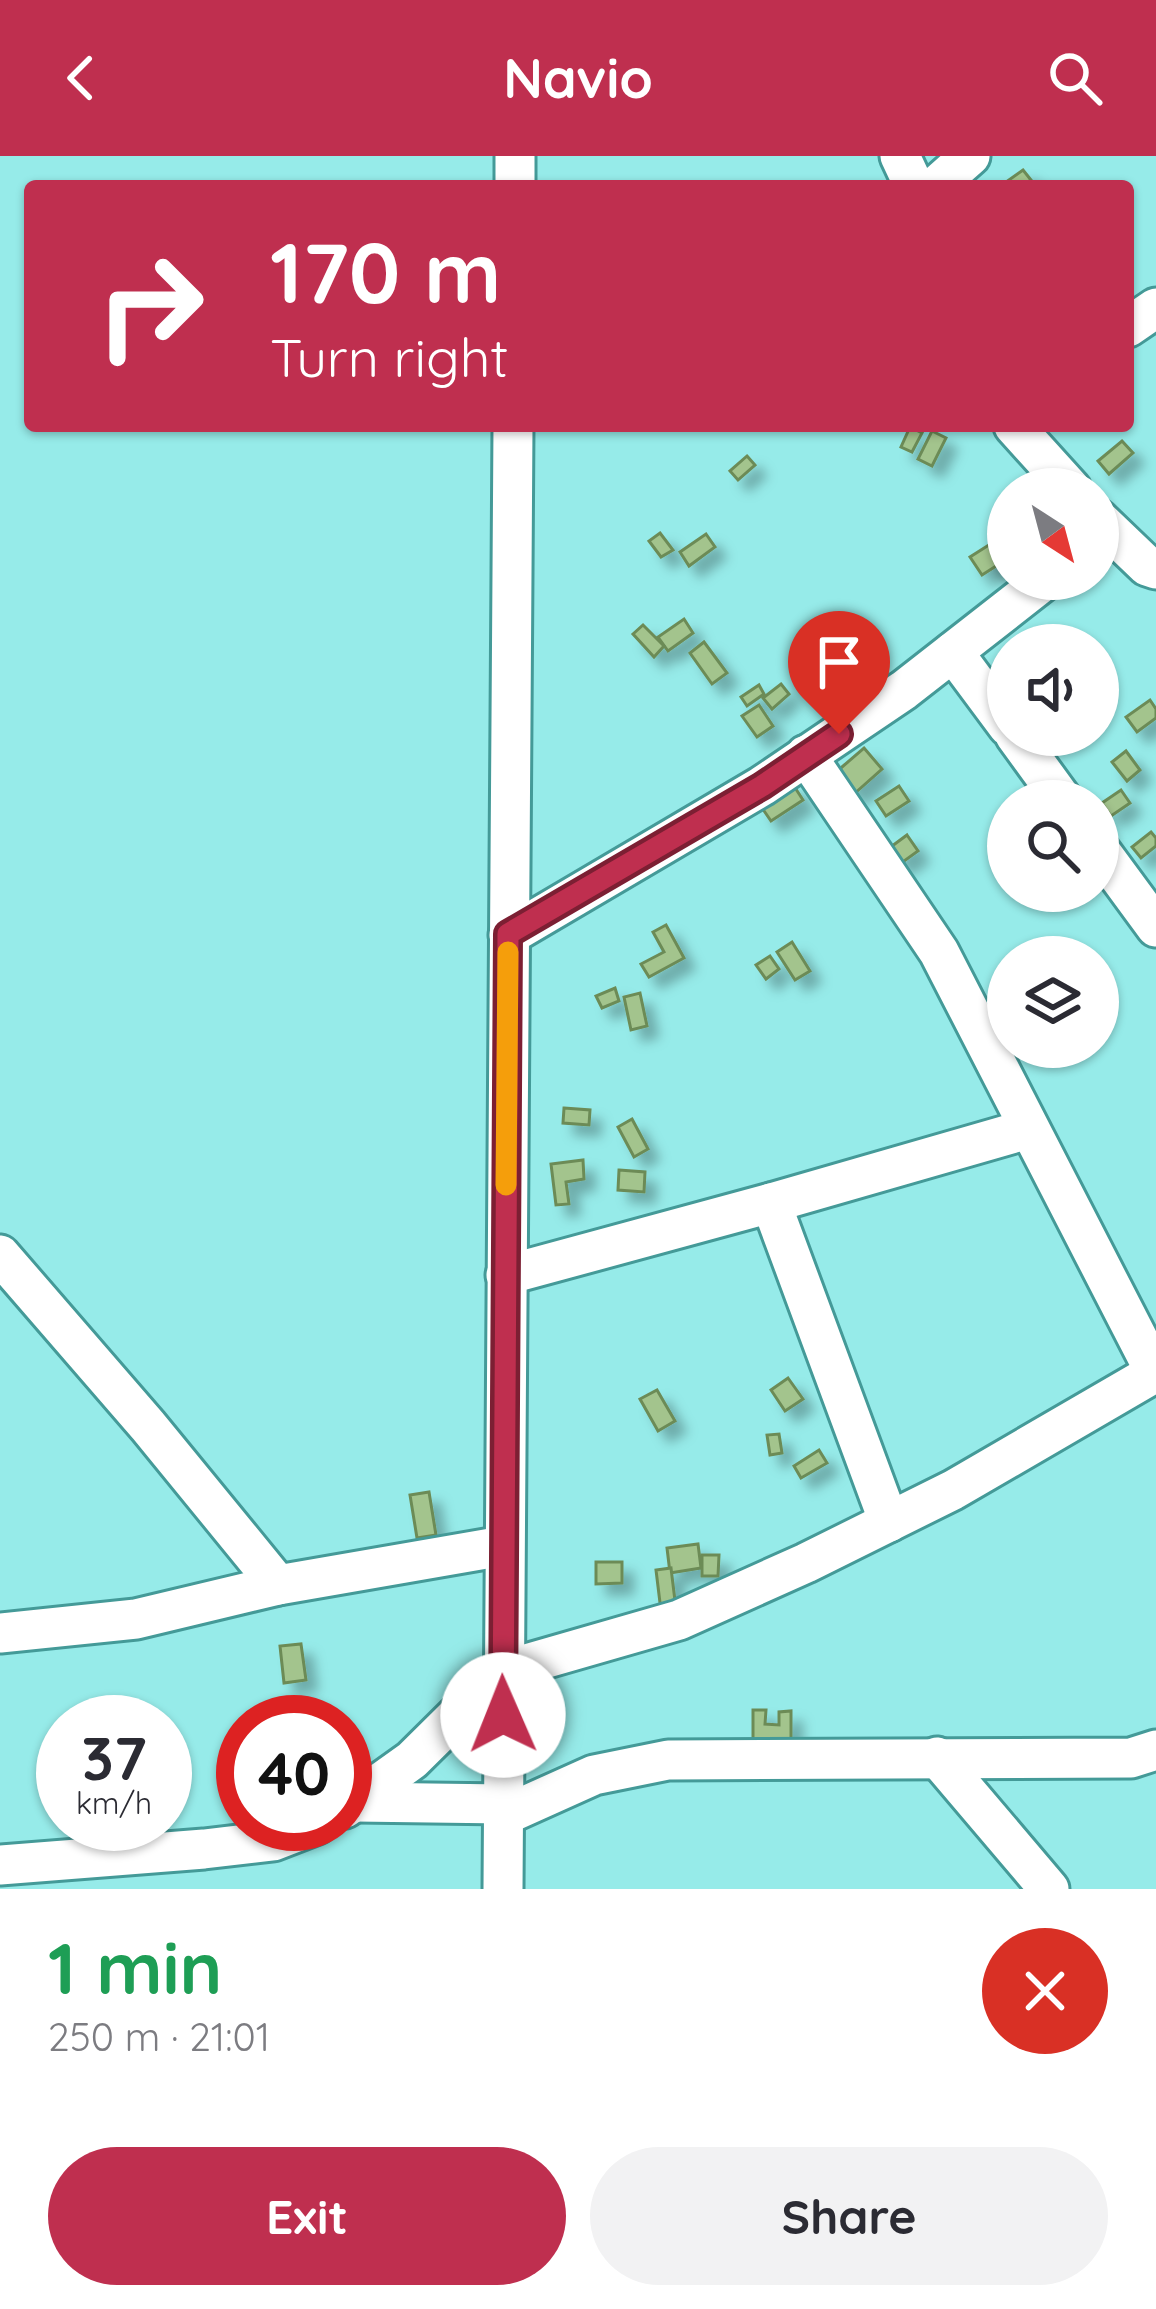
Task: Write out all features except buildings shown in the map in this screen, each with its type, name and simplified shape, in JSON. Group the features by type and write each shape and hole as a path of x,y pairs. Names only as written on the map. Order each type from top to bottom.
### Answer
{"street":[{"path":"943,180 970,156"},
{"path":"503,1889 513,432"},
{"path":"1019,432 1052,468"},
{"path":"1119,543 1156,569"},
{"path":"508,934 762,786 904,690 1019,600"},
{"path":"953,652 987,698"},
{"path":"372,1790 412,1760 502,1671 680,1619 806,1563 953,1490 1156,1373 939,952 806,755"},
{"path":"1119,877 1156,927"},
{"path":"506,1275 1028,1129"},
{"path":"771,1203 889,1522"},
{"path":"0,1255 278,1585"},
{"path":"0,1633 136,1618 278,1585 503,1546"},
{"path":"372,1806 505,1809 594,1775 668,1760 1131,1758 1156,1750"},
{"path":"938,1757 1049,1889"},
{"path":"0,1865 216,1847"}],"slow traffic":[{"path":"506,1185 508,952"}],"route":[{"path":"503,1715 508,934 762,786 839,734"}]}
